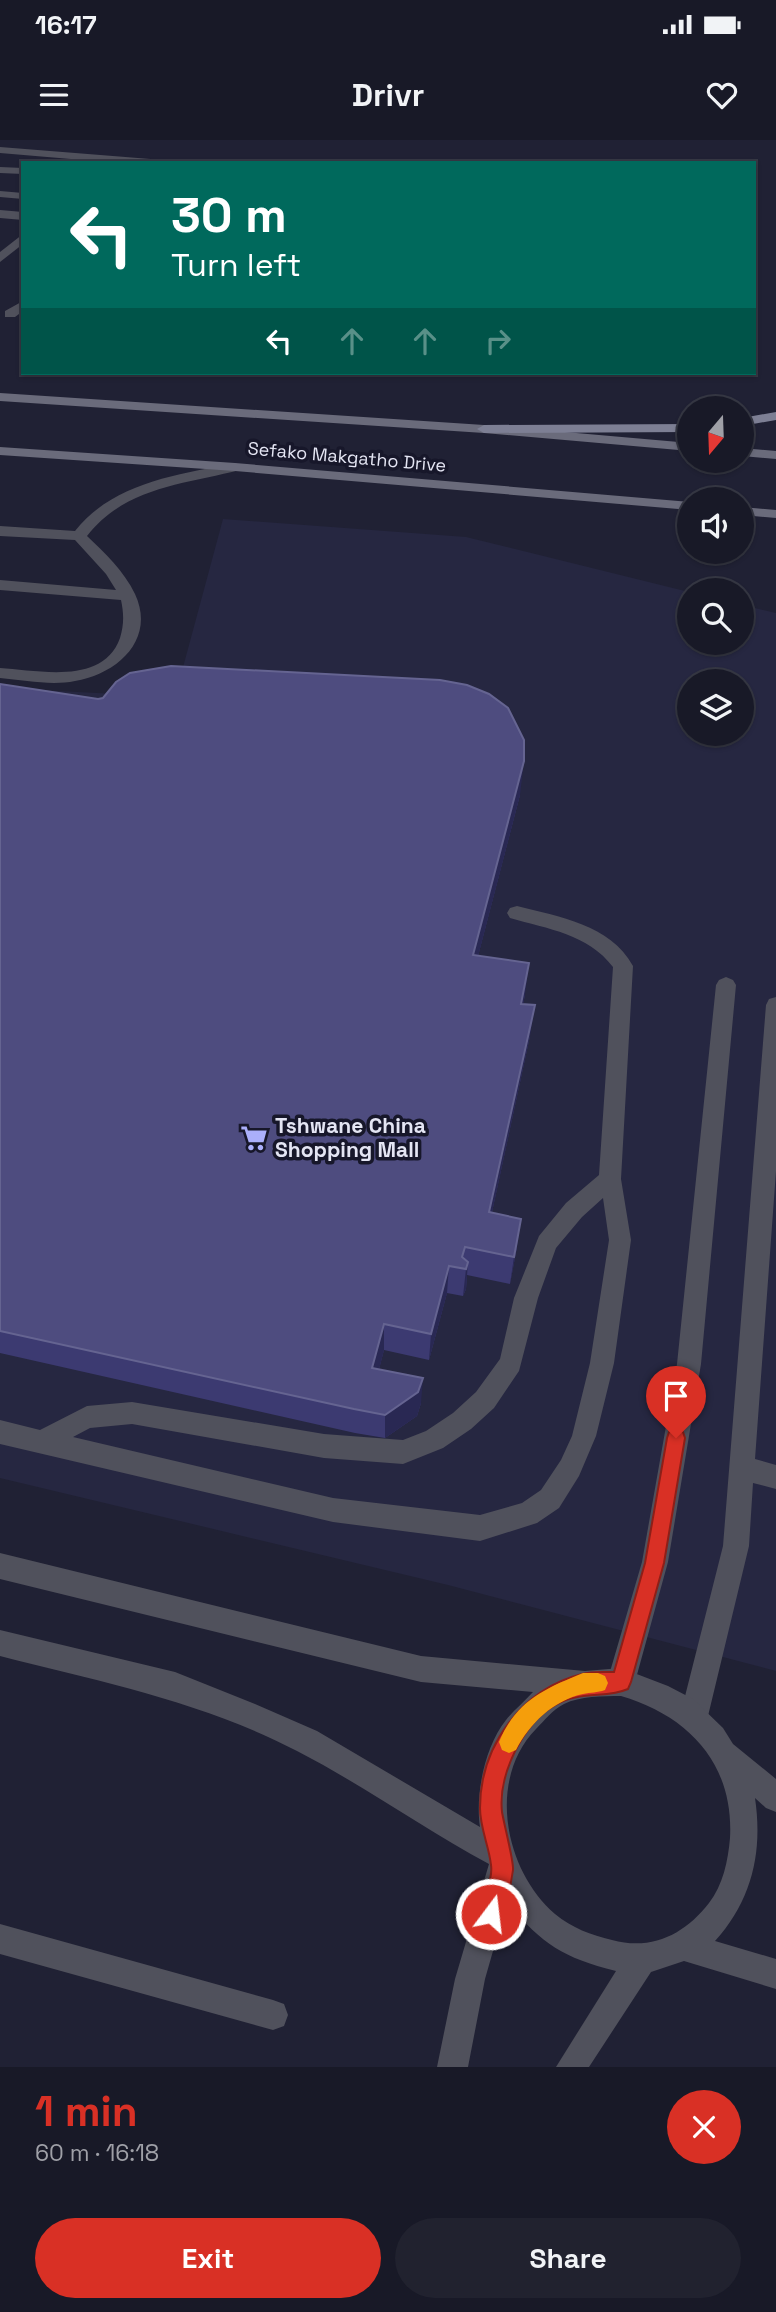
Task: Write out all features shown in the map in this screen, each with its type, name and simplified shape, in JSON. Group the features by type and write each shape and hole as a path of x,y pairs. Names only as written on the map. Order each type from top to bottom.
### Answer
{"main road":[{"name":"Sefako Makgatho Drive","path":"0,397 484,429 677,446"},
{"path":"754,420 776,416"},
{"path":"484,429 677,428"},
{"name":"Sefako Makgatho Drive","path":"0,451 235,467 677,505"},
{"path":"754,453 776,455"},
{"path":"754,512 776,514"}],"street":[{"path":"0,150 138,161"},
{"path":"0,170 21,171"},
{"path":"0,194 21,196"},
{"path":"0,214 21,216"},
{"path":"0,257 21,240"},
{"path":"10,314 21,306"},
{"path":"79,536 88,521 129,494 155,485 235,467"},
{"path":"0,531 79,536 109,566 128,596 134,627 122,653 104,668 73,677 0,673"},
{"path":"0,585 128,596"},
{"path":"0,1433 333,1510 480,1528 528,1514 550,1499 570,1468 584,1436 602,1363 620,1240 610,1179 624,966 613,949 584,931 517,913"},
{"path":"621,1682 655,1563 689,1364 726,985"},
{"path":"694,1716 736,1546 776,1005"},
{"path":"41,1442 87,1417 132,1413 324,1446 403,1452 434,1440 462,1421 485,1400 511,1363 526,1298 547,1243 574,1210 610,1179"},
{"path":"742,1468 776,1477"},
{"path":"0,1566 421,1669 583,1684 621,1682 659,1693 694,1716 722,1749 776,1798"},
{"path":"0,1643 175,1686 255,1718 307,1741 500,1860"},
{"path":"583,1684 546,1698 517,1726 498,1763 491,1808 500,1860 526,1907 559,1938 599,1956 641,1960 685,1947 716,1921 738,1882 746,1838 740,1791 722,1749"},
{"path":"453,2067 470,1979 500,1860"},
{"path":"0,1939 273,2015"},
{"path":"685,1947 776,1974"},
{"path":"571,2067 641,1960"}],"shaded area":[{"path":"223,519 466,537 677,589 677,655 754,655 754,608 776,613 776,1671 448,1585 0,1478 0,688 175,697"}],"building":[{"name":"Tshwane China Shopping Mall","path":"171,666 440,680 467,685 489,694 508,708 524,740 524,761 473,955 529,963 521,1004 535,1005 489,1212 521,1219 514,1257 465,1247 462,1257 468,1262 466,1269 449,1266 431,1334 384,1324 372,1368 423,1378 418,1392 385,1415 0,1331 0,684 98,699 103,698 116,682 130,673"}],"slow traffic":[{"path":"509,1742 517,1726 546,1698 583,1684 598,1683"}],"place":[{"name":"Tshwane China Shopping Mall","path":"254,1138"}],"route":[{"path":"491,1914 503,1867 498,1853 491,1808 498,1763 517,1726 546,1698 583,1684 621,1682 655,1563 676,1438"}]}
